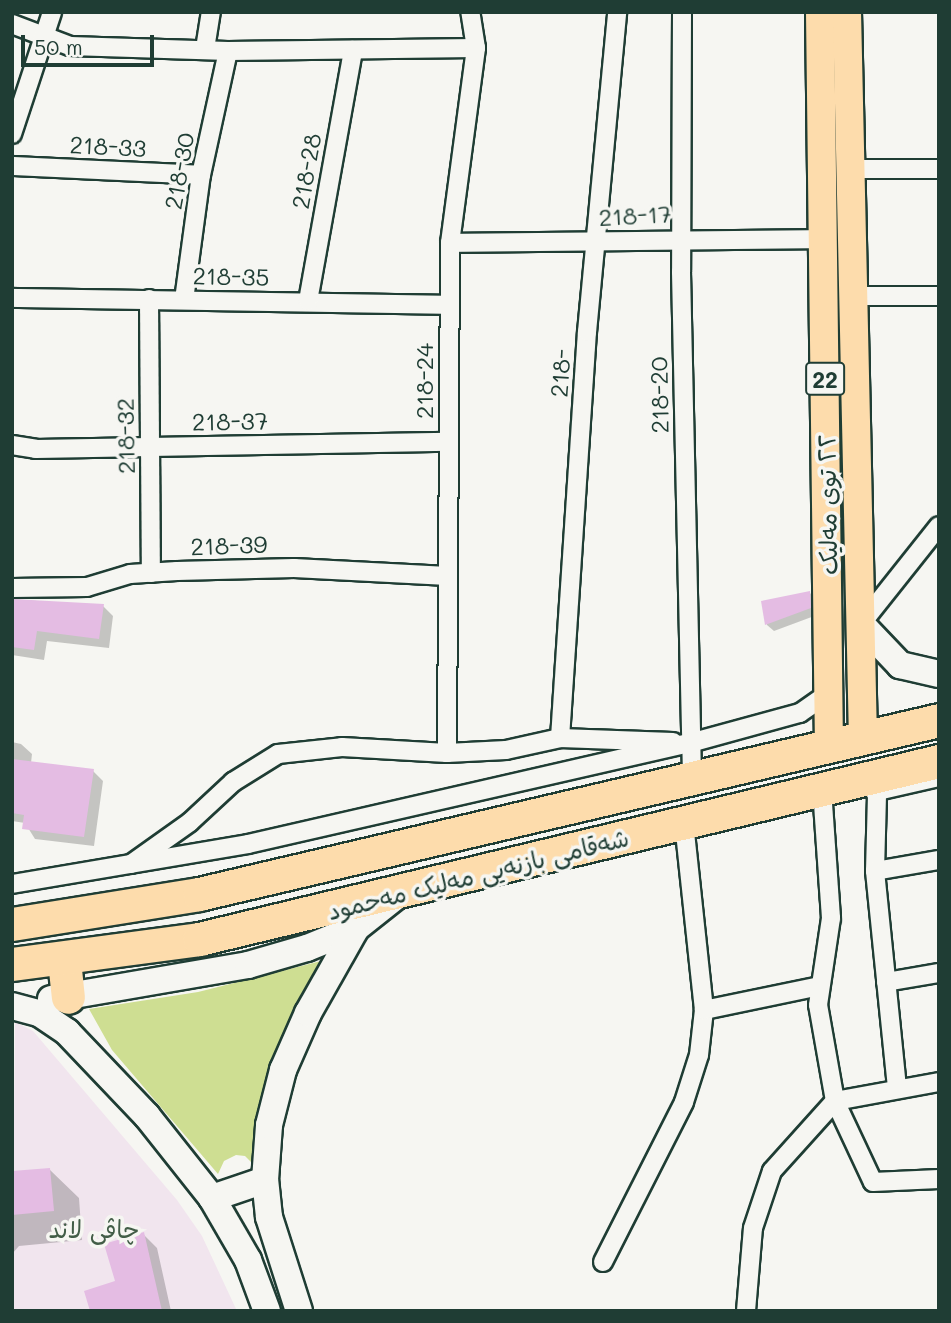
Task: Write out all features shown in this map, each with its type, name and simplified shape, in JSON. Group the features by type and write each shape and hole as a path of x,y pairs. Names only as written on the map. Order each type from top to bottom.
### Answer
{"highway":[{"name":"شەقامی بازنەیی مەلیک مەحمود","path":"12,924 199,894 939,720"},
{"name":"شەقامی بازنەیی مەلیک مەحمود","path":"12,964 64,960 199,939 399,894 822,790 872,787 939,761"},
{"path":"64,960 68,997"}],"main road":[{"name":"٢٢ توی مەلیک","path":"820,12 829,745"},
{"name":"٢٢ توی مەلیک","path":"847,12 863,738"},
{"path":"861,624 900,665 939,674"},
{"path":"12,1006 248,965 356,928 399,894"},
{"path":"299,1311 273,1233 265,1180 269,1125 283,1070 318,992 356,928"},
{"path":"12,1006 45,1017 86,1050 148,1116 212,1198 248,1260 267,1311"},
{"path":"212,1198 265,1180"}],"street":[{"path":"12,134 52,12"},
{"path":"205,49 211,12"},
{"name":"218-24","path":"447,753 450,243 476,48 470,12"},
{"name":"218-","path":"560,738 594,242 617,12"},
{"name":"218-20","path":"682,12 681,237 692,778"},
{"path":"12,24 70,46 228,51 476,48"},
{"name":"218-28","path":"308,302 353,50"},
{"name":"218-30","path":"184,300 201,174 228,51"},
{"name":"218-33","path":"12,166 201,174"},
{"path":"851,169 939,169"},
{"name":"218-17","path":"450,243 594,242 681,237 823,239"},
{"path":"853,296 939,296"},
{"name":"218-35","path":"12,298 449,305"},
{"name":"218-32","path":"149,299 151,573"},
{"name":"218-37","path":"12,445 150,447 449,442"},
{"path":"861,624 939,526"},
{"name":"218-39","path":"12,588 88,587 151,573 294,568 448,576"},
{"path":"12,884 125,868 690,743 800,713 830,692"},
{"path":"125,868 190,822 233,782 278,754 342,747 447,753 506,750 560,738 690,743"},
{"path":"872,787 875,871 897,1089"},
{"path":"822,790 831,918 818,1005 835,1101 873,1182 939,1179"},
{"path":"603,1262 684,1102 699,1055 705,1010 684,823"},
{"path":"875,871 939,860"},
{"path":"886,982 939,973"},
{"path":"705,1010 820,986"},
{"path":"746,1311 753,1228 772,1171 835,1101 939,1082"}],"lane":[{"path":"872,787 939,781"}],"shaded area":[{"name":"چاڤی لاند","path":"15,1022 33,1031 177,1200 202,1236 237,1311 12,1311"}],"green space":[{"path":"321,961 290,1028 253,1164 245,1156 236,1155 224,1161 218,1174 112,1050 89,1009 198,992"}],"building":[{"path":"810,591 811,608 765,625 761,601"},
{"path":"12,599 104,604 99,639 37,631 34,650 12,647"},
{"path":"12,759 94,769 84,837 22,829 24,815 12,813"},
{"path":"50,1168 54,1211 12,1215 12,1171"},
{"path":"144,1232 162,1311 90,1311 84,1291 115,1281 104,1244"}]}
